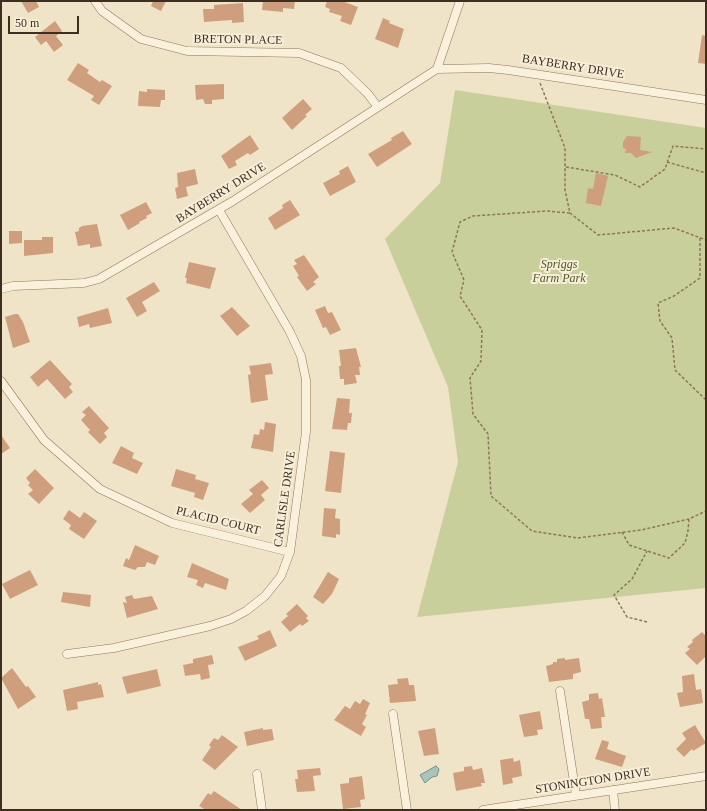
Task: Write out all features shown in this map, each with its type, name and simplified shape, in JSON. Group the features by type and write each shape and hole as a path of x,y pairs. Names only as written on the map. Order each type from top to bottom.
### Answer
{"street":[{"name":"BRETON PLACE","path":"95,1 102,11 141,39 188,50 299,53 341,68 368,94 377,106"},
{"path":"436,69 460,1"},
{"name":"BAYBERRY DRIVE","path":"1,289 13,286 84,283 99,279 219,210 436,69 489,68 706,100"},
{"name":"CARLISLE DRIVE","path":"67,654 114,648 210,626 231,619 246,612 265,596 281,576 290,552 306,432 307,404 304,368 301,356 290,332 219,210"},
{"name":"PLACID COURT","path":"1,381 44,440 100,489 172,523 290,552"},
{"path":"560,691 576,795"},
{"path":"393,714 407,810"},
{"path":"257,774 262,810"},
{"name":"STONINGTON DRIVE","path":"483,810 706,776"},
{"path":"613,790 615,810"}],"path":[{"path":"537,74 544,96 565,148 565,190 570,213"},
{"path":"566,167 615,175 640,187 665,169 673,146 706,149"},
{"path":"667,162 706,173"},
{"path":"706,240 674,228 598,235 570,213 546,211 473,216 460,222 452,252 464,280 460,296 482,330 482,361 470,378 473,414 488,434 492,496 532,531 578,538 641,530 689,519 706,511"},
{"path":"700,238 700,278 674,296 658,303 660,321 672,338 675,370 706,400"},
{"path":"622,532 629,545 670,558 684,543 688,531 689,519"},
{"path":"647,551 632,579 614,595 627,617 647,622"}],"green space":[{"name":"Spriggs Farm Park","path":"455,90 706,128 706,588 417,617 458,462 448,387 385,239 440,183"}],"water":[{"path":"436,766 439,769 437,776 432,777 425,783 420,775"}],"building":[{"path":"21,1 36,1 39,7 28,13"},
{"path":"153,1 166,1 161,11 151,6"},
{"path":"263,1 295,1 294,9 283,8 283,12 262,10"},
{"path":"327,1 342,1 358,7 351,25 340,21 342,16 329,12 330,9 325,7"},
{"path":"243,3 244,22 232,23 232,20 204,22 203,9 214,9 214,5"},
{"path":"383,18 390,21 389,23 404,29 398,48 375,39"},
{"path":"55,21 62,31 56,36 63,45 54,52 46,41 41,45 35,37"},
{"path":"702,35 706,36 706,64 698,63"},
{"path":"78,63 89,70 87,73 100,82 102,80 112,86 99,105 91,100 94,96 67,80"},
{"path":"224,84 224,99 212,100 212,104 205,104 203,99 196,100 195,85"},
{"path":"147,89 165,90 165,100 161,100 160,107 138,106 139,91 147,92"},
{"path":"303,99 312,109 305,115 307,116 292,130 282,118"},
{"path":"403,131 412,144 377,167 368,154 392,140 391,138"},
{"path":"250,135 259,149 250,155 248,153 235,161 237,165 229,169 221,156"},
{"path":"627,136 641,137 640,150 652,152 636,158 631,153 625,153 626,149 623,148 623,142"},
{"path":"348,166 356,182 330,196 323,183 340,174 339,171"},
{"path":"195,169 198,184 186,187 188,196 177,199 175,188 178,187 177,173"},
{"path":"596,173 608,176 601,206 586,203 588,188 593,189"},
{"path":"290,200 300,215 275,230 268,218 283,208 282,205"},
{"path":"146,202 152,213 146,216 147,218 139,222 140,223 128,230 120,215"},
{"path":"97,224 102,246 90,248 90,244 78,246 75,232 79,231 79,228 82,226"},
{"path":"9,231 22,231 22,243 9,244"},
{"path":"42,237 53,237 53,253 24,256 24,240 42,240"},
{"path":"304,255 319,277 313,282 316,284 307,291 297,277 299,276 293,266 297,264 294,260"},
{"path":"189,262 216,268 210,289 186,283 187,278 185,278"},
{"path":"154,282 160,291 142,302 147,311 137,317 126,298"},
{"path":"325,306 328,313 332,312 341,330 330,335 326,327 323,328 315,310"},
{"path":"232,307 250,326 237,336 220,316"},
{"path":"108,308 112,323 90,328 89,324 79,327 77,317"},
{"path":"18,314 23,322 30,342 13,348 5,317"},
{"path":"356,348 361,367 359,367 360,375 355,375 357,383 344,385 344,379 340,379 339,366 341,366 339,350"},
{"path":"50,360 72,384 69,387 73,392 65,399 47,379 38,387 30,377"},
{"path":"271,363 273,374 265,375 268,400 251,403 248,375 251,374 249,366"},
{"path":"337,398 350,399 349,413 352,413 351,423 348,423 347,430 332,429"},
{"path":"89,406 109,428 104,433 107,437 100,444 88,432 90,430 81,420 86,415 82,412"},
{"path":"265,422 276,424 273,452 251,448 254,434 259,435 260,429 264,430"},
{"path":"1,435 10,448 1,454"},
{"path":"121,446 134,453 132,458 143,463 137,474 112,463"},
{"path":"330,451 345,453 341,493 325,491"},
{"path":"35,469 54,488 39,504 28,494 33,490 28,485 30,483 26,478"},
{"path":"176,469 196,475 195,479 209,483 203,500 194,497 195,493 171,486"},
{"path":"262,480 269,488 261,495 265,500 250,513 241,504 253,494 249,490"},
{"path":"324,508 336,509 335,518 340,519 340,535 336,534 336,538 322,536"},
{"path":"69,510 80,518 84,512 97,521 84,539 69,529 71,525 63,519"},
{"path":"135,545 159,556 155,565 147,562 145,567 138,567 135,570 123,566 126,558 129,560"},
{"path":"192,563 229,579 226,590 205,583 203,588 196,585 198,580 187,577"},
{"path":"30,570 38,585 10,599 2,584"},
{"path":"328,572 339,579 332,594 323,604 313,597"},
{"path":"63,592 91,595 90,607 61,602"},
{"path":"132,595 134,599 152,596 158,609 127,618 123,602 127,603 125,597"},
{"path":"297,604 308,616 306,618 309,621 302,626 300,624 290,632 281,622 288,616 286,614"},
{"path":"270,630 277,646 245,661 238,647 259,639 257,636"},
{"path":"702,632 706,636 706,656 697,665 685,653 690,649 687,647 693,642 692,640"},
{"path":"212,655 214,664 208,665 210,678 201,680 200,674 185,676 183,665 193,663 193,659"},
{"path":"565,658 565,660 579,658 581,672 573,674 573,679 549,682 546,666 553,664 553,662 557,662 557,659"},
{"path":"12,668 26,687 28,686 36,697 18,709 1,678"},
{"path":"157,669 161,686 127,694 122,677"},
{"path":"694,674 696,690 701,689 703,703 680,707 677,693 683,692 682,676"},
{"path":"408,678 409,685 414,685 416,701 390,703 388,685 398,684 397,679"},
{"path":"98,682 98,685 101,684 104,697 77,702 78,709 67,711 63,690"},
{"path":"598,693 599,699 602,698 605,717 601,717 602,728 591,729 589,719 585,719 582,702 589,700 589,694"},
{"path":"363,699 370,703 365,714 367,715 362,724 366,727 361,736 334,720 345,706 350,709 355,701 360,704"},
{"path":"540,711 543,729 537,730 538,735 524,737 519,715"},
{"path":"695,725 706,743 693,751 692,749 684,757 676,749 686,739 682,733"},
{"path":"263,728 263,730 272,729 274,740 247,746 244,732"},
{"path":"435,728 439,754 424,756 418,731"},
{"path":"222,735 238,747 215,770 202,760 211,747 209,745 214,738 218,740"},
{"path":"602,740 609,742 607,749 626,756 622,767 595,759"},
{"path":"513,758 514,762 520,760 522,776 512,778 513,783 503,785 500,760"},
{"path":"472,766 473,770 482,768 485,783 481,783 482,786 456,791 453,773 464,771 464,767"},
{"path":"320,768 321,775 313,776 315,791 297,792 295,779 298,779 297,770"},
{"path":"362,776 365,799 360,800 361,807 343,809 340,784 349,783 349,778"},
{"path":"214,791 242,810 206,810 199,806 208,793 211,795"}]}
